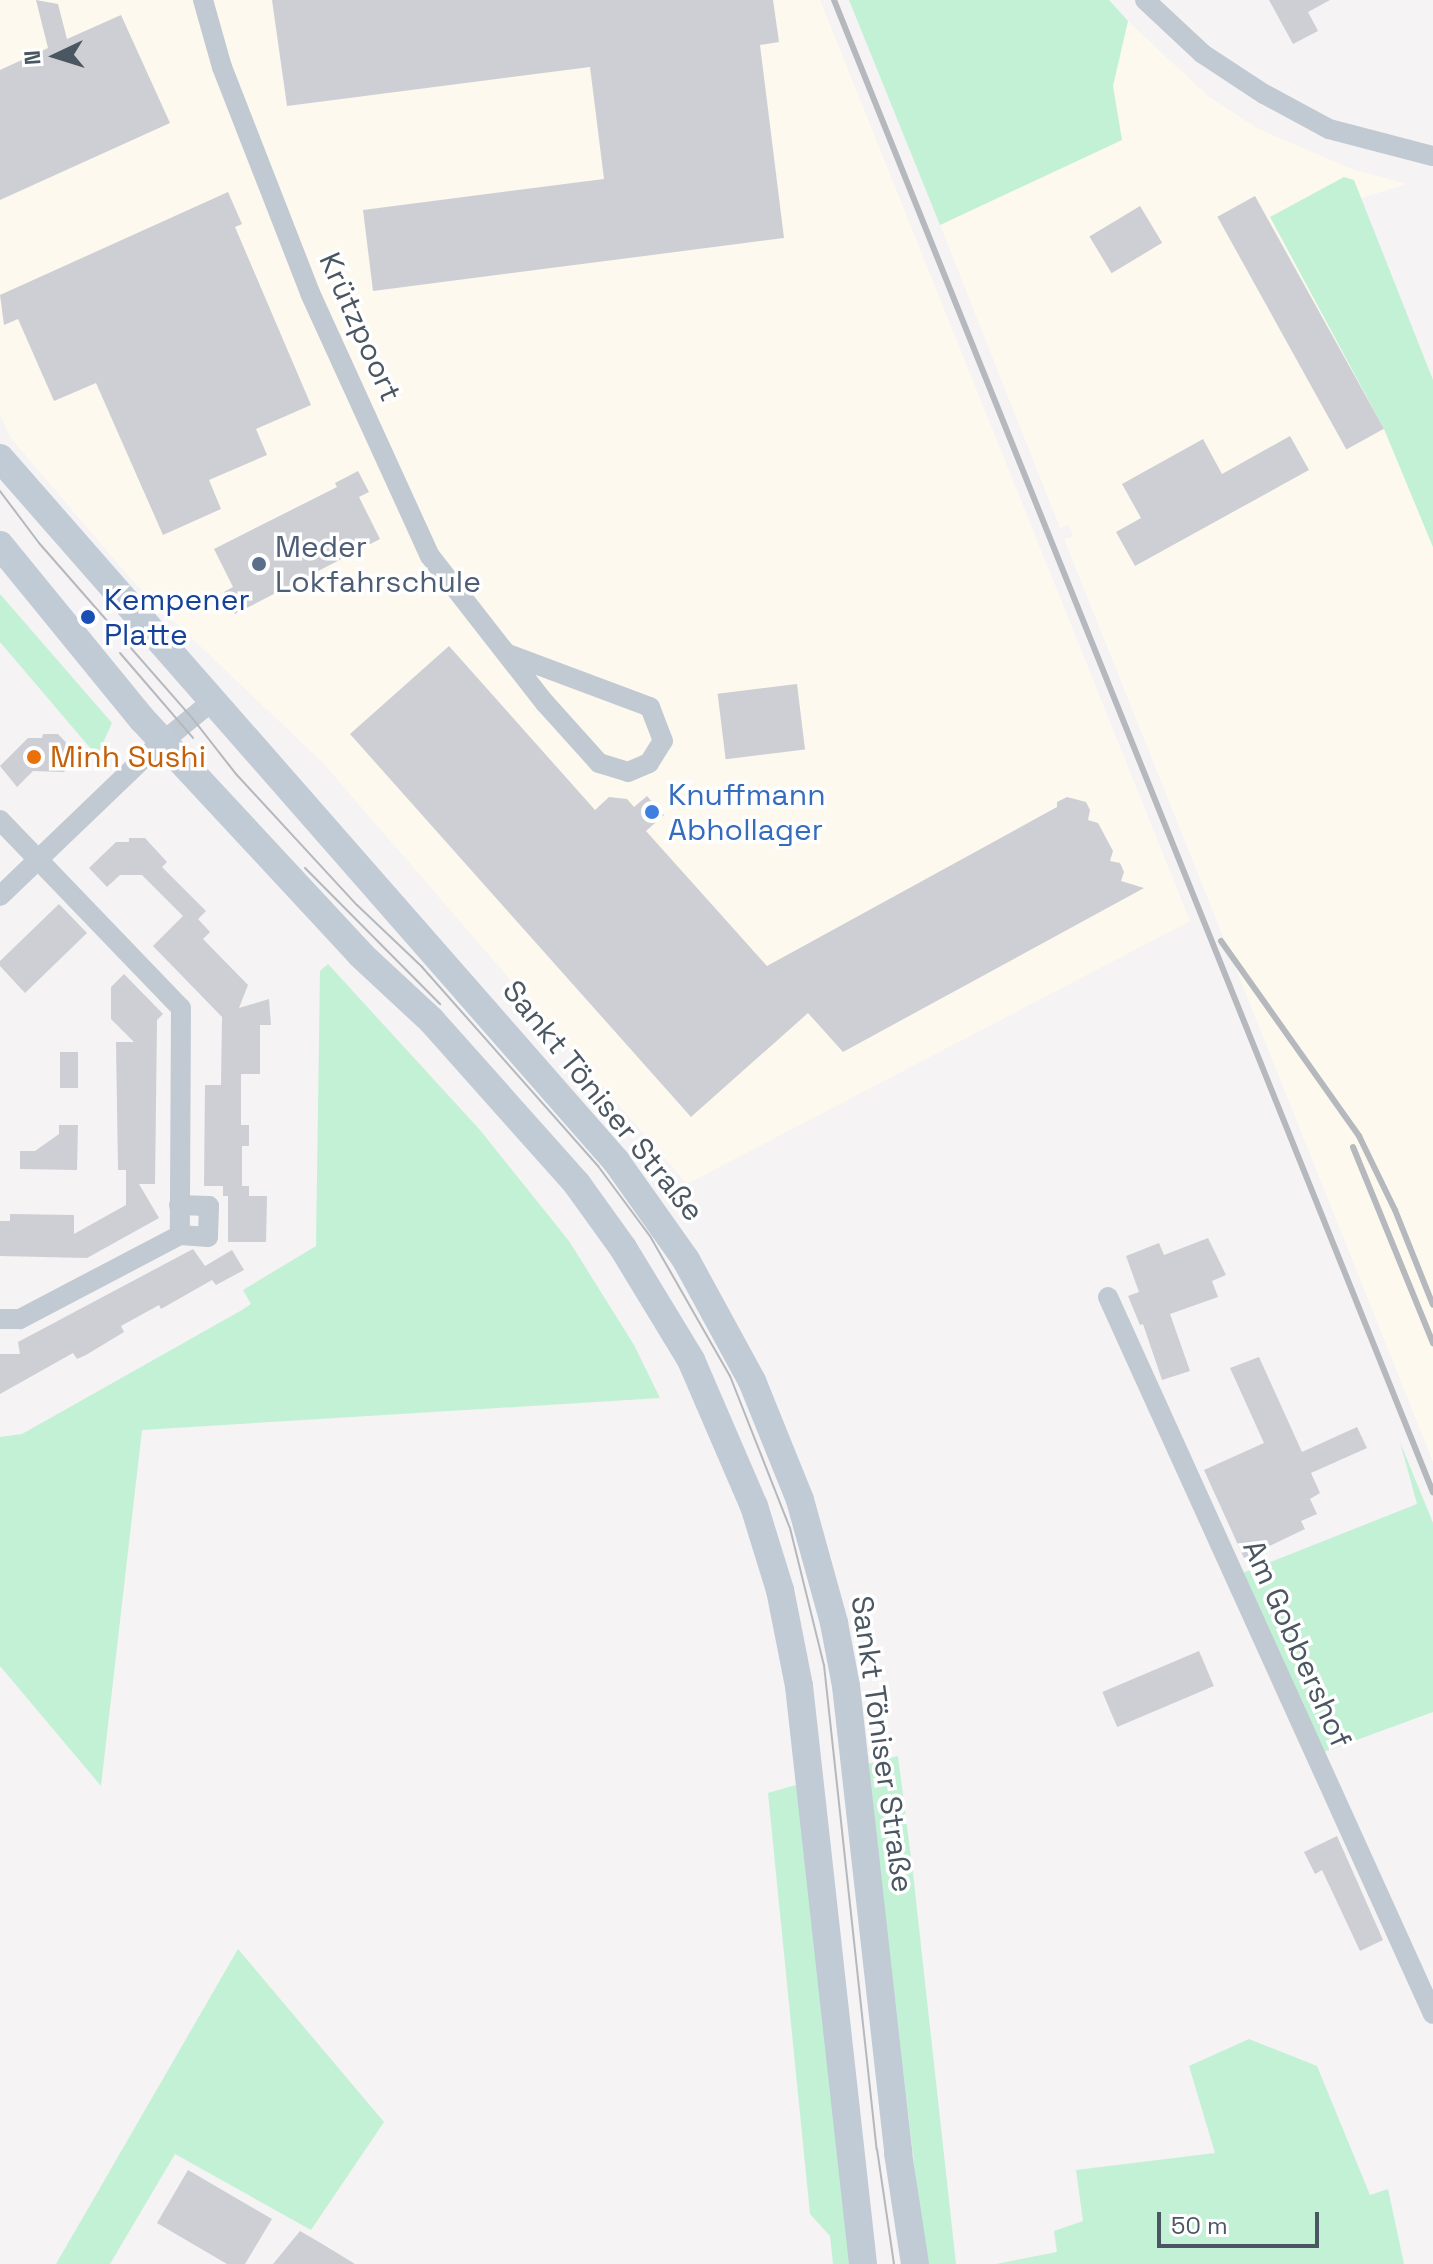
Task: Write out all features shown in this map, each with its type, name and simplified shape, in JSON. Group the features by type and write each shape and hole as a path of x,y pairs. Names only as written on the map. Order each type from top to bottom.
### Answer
{"main road":[{"name":"Sankt Töniser Straße","path":"0,458 211,702 468,988 616,1161 686,1260 752,1381 800,1500 822,1573 843,1674 896,2138 915,2264"},
{"path":"0,545 164,742 352,945 431,1020 577,1184 647,1284 691,1360 722,1425 754,1506 780,1590 799,1686 863,2264"}],"street":[{"name":"Krützpoort","path":"203,0 222,67 310,293 430,556 508,654 599,763 628,772 649,763 663,741 650,707 508,654"},
{"path":"1145,0 1203,54 1277,101 1329,129 1433,156"},
{"path":"0,896 211,702"},
{"path":"0,820 181,1008 180,1235"},
{"path":"0,1319 20,1319 180,1235 208,1237 209,1206 179,1205"},
{"name":"Am Gobbershof","path":"1108,1297 1433,2014"}],"shaded area":[{"path":"0,0 820,0 1190,921 687,1184 323,763 136,585 10,437 0,415"},
{"path":"1128,21 1208,96 1257,128 1354,170 1407,184 1361,198 1354,180 1384,429 1433,547 1433,1462 1064,539 1073,536 1069,525 1060,528 940,225 1122,140 1113,86"}],"green space":[{"path":"849,0 1109,0 1128,21 1113,86 1122,140 940,225"},
{"path":"1344,177 1354,180 1433,380 1433,547 1384,429 1270,217"},
{"path":"0,594 112,723 97,756 0,642"},
{"path":"328,964 480,1130 569,1241 634,1345 660,1398 142,1430 101,1786 0,1666 0,1437 22,1434 242,1310 251,1304 243,1290 316,1246 320,971"},
{"path":"1400,1442 1433,1523 1433,1712 1321,1753 1240,1574 1417,1504"},
{"path":"898,1756 956,2264 927,2264 924,2250 868,1764"},
{"path":"799,1784 851,2264 833,2264 830,2236 810,2214 768,1793"},
{"path":"238,1949 384,2122 311,2230 175,2154 110,2264 56,2264"},
{"path":"1249,2039 1317,2066 1370,2195 1388,2189 1404,2264 996,2264 1057,2252 1054,2231 1083,2221 1076,2170 1215,2153 1189,2066"}],"building":[{"path":"36,0 58,4 67,39 121,15 170,123 0,200 0,70 48,48"},
{"path":"272,0 773,0 779,42 760,45 784,238 373,291 363,210 604,179 590,67 287,106"},
{"path":"1269,0 1330,0 1308,12 1318,31 1293,44"},
{"path":"228,192 242,224 235,227 311,405 256,429 267,455 209,480 221,509 163,535 96,383 54,401 18,319 4,325 0,295"},
{"path":"1255,196 1384,429 1346,449 1217,217"},
{"path":"1140,206 1162,243 1112,273 1089,236"},
{"path":"1290,436 1309,470 1135,566 1116,532 1141,518 1122,484 1203,439 1222,474"},
{"path":"358,471 369,492 359,497 380,539 235,614 224,592 233,587 214,549 337,487 335,483"},
{"path":"449,646 595,810 609,797 627,799 634,807 647,796 664,815 646,831 767,966 1057,807 1057,802 1067,797 1086,802 1090,810 1088,820 1098,823 1113,851 1110,861 1120,863 1124,872 1121,881 1144,888 843,1052 808,1013 691,1117 350,734"},
{"path":"797,684 805,750 726,759 718,694"},
{"path":"43,734 58,734 79,756 64,772 33,771 17,787 0,766 28,738 42,738"},
{"path":"129,838 145,838 167,862 162,867 206,911 198,919 210,932 203,939 248,985 239,1008 269,999 271,1025 260,1025 260,1074 241,1074 241,1125 249,1125 249,1146 242,1146 242,1186 249,1186 249,1196 267,1196 266,1242 228,1242 228,1196 223,1196 223,1186 204,1186 205,1085 221,1085 222,1017 153,946 183,916 142,875 120,875 107,887 89,868 116,842 129,842"},
{"path":"59,904 87,933 25,993 0,966 0,961"},
{"path":"124,974 163,1014 157,1020 155,1184 139,1184 159,1218 87,1258 0,1256 0,1221 10,1221 10,1214 74,1215 74,1234 126,1205 126,1170 118,1170 116,1042 134,1042 111,1019 111,987"},
{"path":"60,1052 78,1052 78,1088 60,1088"},
{"path":"59,1125 78,1125 77,1170 20,1169 20,1151 35,1151 59,1134"},
{"path":"1208,1238 1226,1275 1212,1281 1218,1297 1170,1314 1190,1371 1162,1380 1143,1324 1140,1325 1128,1296 1139,1292 1126,1256 1159,1243 1164,1255"},
{"path":"193,1249 205,1266 232,1250 244,1270 216,1285 212,1280 161,1309 159,1305 121,1326 124,1332 86,1355 77,1359 73,1353 0,1394 0,1354 20,1354 18,1342"},
{"path":"1259,1357 1302,1452 1357,1427 1367,1448 1311,1473 1320,1493 1310,1499 1317,1514 1301,1521 1305,1529 1244,1558 1204,1470 1264,1443 1230,1368"},
{"path":"1199,1651 1214,1686 1117,1727 1102,1692"},
{"path":"1337,1836 1383,1940 1360,1951 1322,1870 1315,1874 1304,1852"},
{"path":"188,2170 272,2219 245,2264 227,2264 157,2223"},
{"path":"300,2231 324,2245 355,2264 273,2264"}],"tram line":[{"path":"0,491 39,543 193,719 236,774 357,905 422,967 598,1166 650,1236 730,1376 790,1528 824,1665 877,2149 894,2264"},
{"path":"120,653 193,738"},
{"path":"305,868 440,1004"}],"railway":[{"path":"834,0 1433,1492"},
{"path":"1221,941 1359,1136 1395,1210 1433,1305"},
{"path":"1353,1147 1433,1343"}],"place":[{"name":"Meder Lokfahrschule","path":"259,564"},
{"name":"Kempener Platte","path":"88,617"},
{"name":"Minh Sushi","path":"34,757"},
{"name":"Knuffmann Abhollager","path":"652,812"}]}
